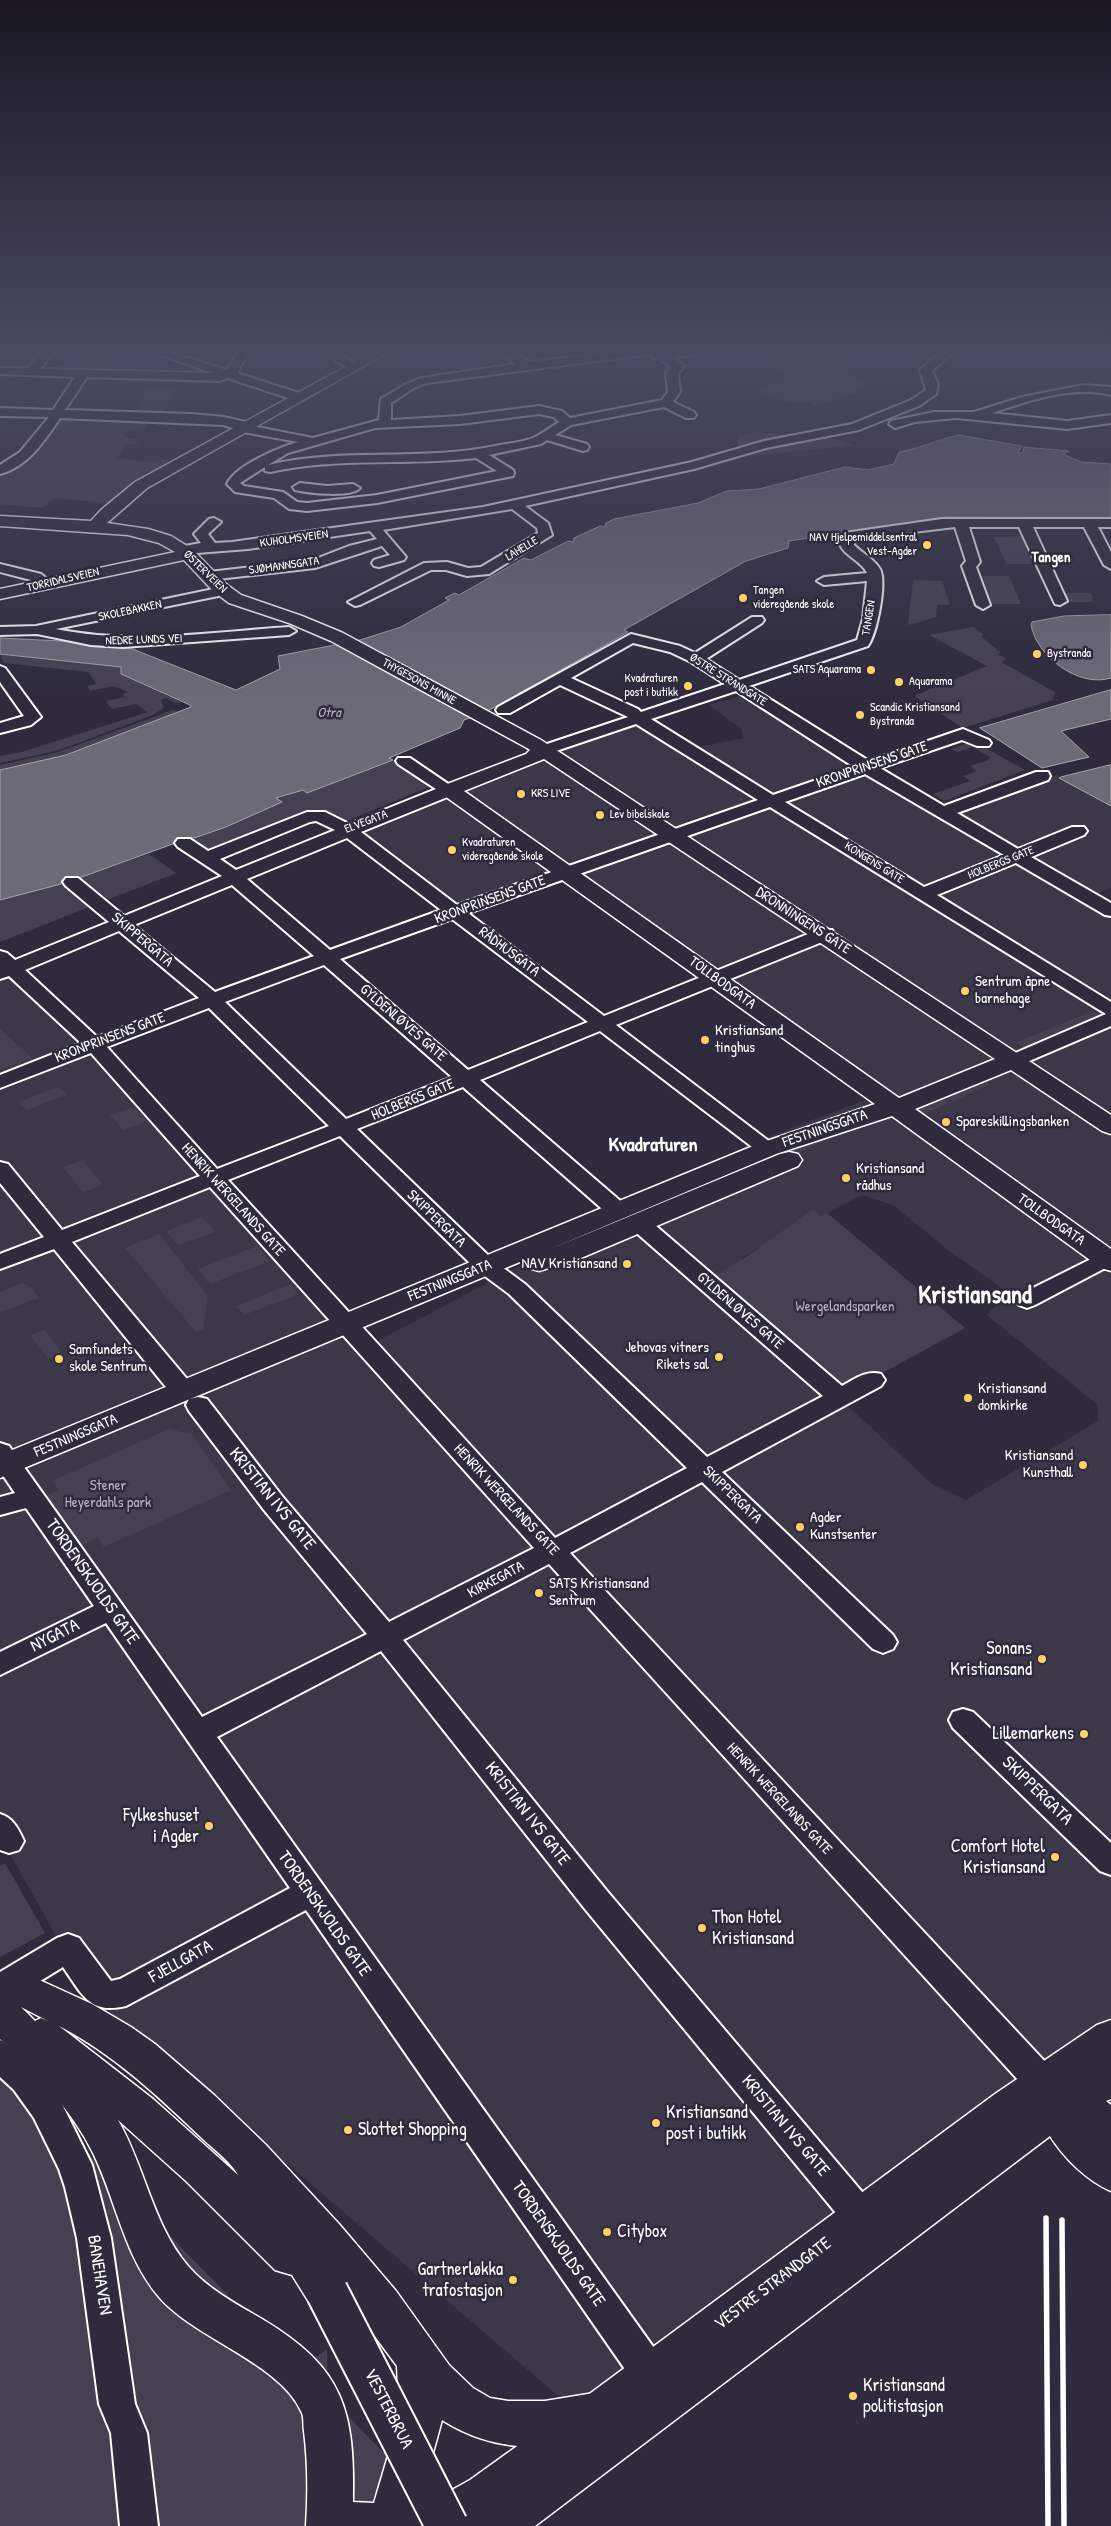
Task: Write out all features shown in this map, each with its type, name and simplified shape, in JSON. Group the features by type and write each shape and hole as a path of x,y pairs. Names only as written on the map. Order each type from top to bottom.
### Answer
{"main road":[{"path":"99,529 117,506 141,485 173,467"},
{"name":"ØSTERVEIEN","path":"0,521 99,529 162,539 214,586 246,604 316,628 348,642"},
{"name":"TORRIDALSVEIEN","path":"0,594 180,554"},
{"name":"THYGESONS MINNE","path":"348,642 497,716"},
{"name":"DRONNINGENS GATE","path":"497,716 544,750 825,934 1111,1126"},
{"name":"ELVEGATA","path":"449,790 534,758 544,750"},
{"name":"TOLLBODGATA","path":"449,790 715,977 894,1108 1109,1259"},
{"name":"FESTNINGSGATA","path":"6,1479 191,1398 493,1272 571,1252 628,1217 767,1149 874,1112 894,1108 1013,1061"},
{"name":"FESTNINGSGATA","path":"628,1217 885,1119 894,1108"},
{"path":"8,1997 90,2022 131,2049 198,2106 245,2150 374,2296 418,2357 457,2404 480,2416 512,2424 546,2425 600,2414"},
{"path":"8,1997 85,2101 108,2140 158,2259 173,2281 194,2302 293,2366 308,2380 322,2404 332,2462 329,2526"},
{"name":"VESTERBRUA","path":"8,1997 63,2052 125,2098 184,2151 327,2292 447,2526"},
{"name":"VESTRE STRANDGATE","path":"497,2526 1027,2128 1054,2095 1111,2038"},
{"name":"VESTRE STRANDGATE","path":"432,2526 486,2496 600,2414 1009,2107 1111,2077"},
{"path":"1054,2095 1089,2112 1111,2131"},
{"path":"1054,2095 1065,2124 1076,2139 1111,2171"},
{"path":"390,2526 416,2439 421,2413 418,2357"},
{"path":"351,2526 377,2526"}],"street":[{"path":"255,467 235,480 233,484 240,489 278,495 294,506 307,507 377,498 508,474 497,467"},
{"path":"247,472 266,473 283,467"},
{"name":"KUHOLMSVEIEN","path":"180,554 211,547 236,547 456,516 685,467"},
{"path":"578,490 593,497 610,497 633,485 721,467"},
{"path":"300,487 327,490 378,485"},
{"name":"LAHELLE","path":"355,602 425,567 436,565 473,572 487,569 545,534 543,526 514,504"},
{"path":"211,547 201,534 214,522"},
{"path":"961,523 973,562 969,566 982,605"},
{"path":"1024,523 1060,601"},
{"path":"1089,523 1111,565"},
{"path":"824,581 849,577 875,577 869,565 847,546 846,542 851,536 933,524 1111,523"},
{"path":"374,528 399,557 378,563"},
{"name":"SJØMANNSGATA","path":"214,586 315,564 354,549 386,541"},
{"path":"0,568 36,577 46,584"},
{"name":"TANGEN","path":"736,685 863,644 868,634 875,577"},
{"name":"SKOLEBAKKEN","path":"37,630 191,598 214,586"},
{"path":"696,659 757,620"},
{"name":"NEDRE LUNDS VEI","path":"0,631 37,630 81,639 123,643 289,631"},
{"name":"ØSTRE STRANDGATE","path":"497,716 631,638 675,650 696,659 866,767 1111,911"},
{"path":"0,728 25,722 34,717 1,663"},
{"name":"KONGENS GATE","path":"556,681 618,717 637,718 1111,1010"},
{"name":"ELVEGATA","path":"544,750 736,685"},
{"name":"KRONPRINSENS GATE","path":"0,1082 93,1044 326,957 866,767 964,734 983,743"},
{"name":"TOLLBODGATA","path":"404,761 449,790"},
{"path":"944,812 1042,776"},
{"name":"ELVEGATA","path":"4,965 121,922 449,790"},
{"name":"RÅDHUSGATA","path":"207,858 307,817 319,816 347,830 767,1149"},
{"name":"HOLBERGS GATE","path":"924,894 1078,831"},
{"name":"GYLDENLØVES GATE","path":"184,843 233,876 840,1398"},
{"name":"SKIPPERGATA","path":"72,882 211,999 342,1128 493,1272 517,1289 883,1642"},
{"name":"HOLBERGS GATE","path":"0,1262 342,1128 825,934"},
{"name":"HENRIK WERGELANDS GATE","path":"4,965 93,1044 552,1551 1054,2095"},
{"name":"FESTNINGSGATA","path":"1013,1061 1111,1020"},
{"name":"KRISTIAN IVS GATE","path":"0,1169 191,1398 273,1503 386,1637 596,1900 862,2218"},
{"path":"1027,1300 1109,1259"},
{"name":"KIRKEGATA","path":"199,1737 212,1725 552,1551 873,1380"},
{"name":"TORDENSKJOLDS GATE","path":"6,1479 111,1610 651,2375"},
{"name":"NYGATA","path":"0,1664 94,1616 111,1610"},
{"name":"SKIPPERGATA","path":"963,1720 1111,1862"},
{"name":"FJELLGATA","path":"8,1997 68,1948 96,1990 110,1996 126,1992 309,1892"},
{"name":"BANEHAVEN","path":"0,2056 25,2078 46,2106 75,2165 82,2187 94,2238 117,2404 129,2433 139,2522"}],"shaded area":[{"path":"745,695 949,816 1056,775 1111,806 1111,888 1093,895 1111,906 1111,2026 652,2371 564,2401 88,1993 0,1836 0,964 96,1053 356,1352 763,1139 886,1092 565,865 458,904 355,831 631,717 694,748 743,738 742,729 708,705","holes":["862,1195 893,1205 948,1250 1008,1293 987,1315 1098,1405 1098,1421 966,1500 932,1484 838,1397 741,1258"]}],"green space":[{"path":"159,467 130,484 107,503 54,498 42,508 0,504 0,472 12,468"},
{"path":"1021,536 1033,564 1006,564 994,537"},
{"path":"982,576 1009,576 1021,604 992,604"},
{"path":"913,580 942,581 950,605 937,605 936,617 908,625"},
{"path":"1064,593 1089,593 1093,596 1092,602 1069,602"},
{"path":"974,627 984,635 981,636 1001,653 998,654 1007,659 1001,662 1055,692 1053,700 963,728 914,696 987,666 929,635"},
{"path":"0,654 121,667 122,674 182,703 176,703 166,698 161,700 164,708 153,715 56,751 0,763 0,756 22,752 148,712 136,704 112,709 106,701 125,697 123,694 128,692 114,686 90,691 87,686 97,684 88,672 4,663"},
{"path":"173,710 183,712 69,754 0,770 0,765 58,752"},
{"path":"968,743 974,746 980,745 1025,770 944,801 933,794 970,781 963,776 977,771 970,766 988,760 990,757 973,747 958,752 952,749"},
{"path":"393,760 414,777 431,786 342,823 318,810 212,853 194,838 281,802 277,799 303,790 307,793"},
{"path":"149,854 176,873 0,942 0,899 63,883"},
{"path":"1092,1011 1101,1015 1024,1048 1017,1042"},
{"path":"0,1029 33,1058 0,1070"},
{"path":"984,1081 990,1085 953,1101 947,1097"},
{"path":"59,1087 67,1095 26,1110 18,1102"},
{"path":"942,1098 949,1103 922,1115 913,1108"},
{"path":"134,1107 147,1121 123,1130 110,1115"},
{"path":"878,1118 781,1160 763,1154"},
{"path":"83,1160 103,1185 83,1192 63,1167"},
{"name":"Wergelandsparken","path":"813,1209 821,1216 827,1213 965,1328 838,1397 710,1279 755,1251"},
{"path":"202,1217 216,1232 178,1245 166,1231"},
{"path":"159,1234 208,1296 203,1329 196,1332 125,1248"},
{"path":"257,1246 270,1261 210,1284 198,1269"},
{"path":"22,1283 31,1287 39,1298 0,1312 0,1292"},
{"path":"291,1284 299,1294 244,1315 236,1306"},
{"path":"45,1330 63,1354 49,1360 30,1335"},
{"name":"Stener Heyerdahls park","path":"169,1429 186,1433 190,1431 231,1490 104,1547 98,1538 77,1547 42,1497 59,1490 52,1481"},
{"path":"5,1863 45,1933 0,1957 0,1866"},
{"path":"0,2064 301,2369 327,2349 328,2396 448,2518 470,2526 0,2526"}],"water":[{"name":"Otra","path":"845,467 868,470 882,467 1111,467 1111,518 945,517 789,541 788,548 746,561 624,630 628,632 486,712 464,720 460,728 389,758 393,760 307,793 303,790 276,798 282,802 226,827 194,838 192,837 79,878 61,882 61,884 0,900 0,770 66,755 191,707 121,674 121,667 0,654 0,638 62,641 97,647 130,648 236,690 280,669 278,656 360,640 401,627 449,600 445,598 455,593 459,595 524,558 531,560 568,541 573,542 574,538 600,526 605,527 606,523 614,519 698,503 727,491 759,489"},
{"path":"1111,615 1111,678 1099,680 1073,674 1061,667 1042,648 1035,637 1031,625 1032,622 1064,616"},
{"path":"1111,690 1111,719 1061,731 1089,757 1042,768 980,728"},
{"path":"1111,765 1111,806 1059,778 1061,777"}],"railway":[{"path":"1046,2218 1048,2526"},
{"path":"1062,2220 1064,2526"}],"place":[{"name":"NAV Hjelpemiddelsentral Vest-Agder","path":"927,545"},
{"name":"Tangen videregående skole","path":"743,598"},
{"name":"Bystranda","path":"1037,654"},
{"name":"SATS Aquarama","path":"871,670"},
{"name":"Aquarama","path":"899,682"},
{"name":"Kvadraturen post i butikk","path":"688,686"},
{"name":"Scandic Kristiansand Bystranda","path":"860,715"},
{"name":"KRS LIVE","path":"521,794"},
{"name":"Lev bibelskole","path":"600,815"},
{"name":"Kvadraturen videregående skole","path":"452,850"},
{"name":"Sentrum åpne barnehage","path":"965,991"},
{"name":"Kristiansand tinghus","path":"705,1040"},
{"name":"Spareskillingsbanken","path":"946,1122"},
{"name":"Kristiansand rådhus","path":"846,1178"},
{"name":"NAV Kristiansand","path":"627,1264"},
{"name":"Jehovas vitners Rikets sal","path":"719,1357"},
{"name":"Samfundets skole Sentrum","path":"59,1359"},
{"name":"Kristiansand domkirke","path":"968,1398"},
{"name":"Kristiansand Kunsthall","path":"1083,1465"},
{"name":"Agder Kunstsenter","path":"800,1527"},
{"name":"SATS Kristiansand Sentrum","path":"539,1593"},
{"name":"Sonans Kristiansand","path":"1042,1659"},
{"name":"Lillemarkens","path":"1084,1734"},
{"name":"Fylkeshuset i Agder","path":"209,1826"},
{"name":"Comfort Hotel Kristiansand","path":"1055,1857"},
{"name":"Thon Hotel Kristiansand","path":"702,1928"},
{"name":"Kristiansand post i butikk","path":"656,2123"},
{"name":"Slottet Shopping","path":"348,2130"},
{"name":"Citybox","path":"607,2232"},
{"name":"Gartnerløkka trafostasjon","path":"513,2280"},
{"name":"Kristiansand politistasjon","path":"853,2396"}],"district":[{"name":"Tangen","path":"1051,558"},
{"name":"Kvadraturen","path":"653,1146"},
{"name":"Kristiansand","path":"975,1296"}]}
